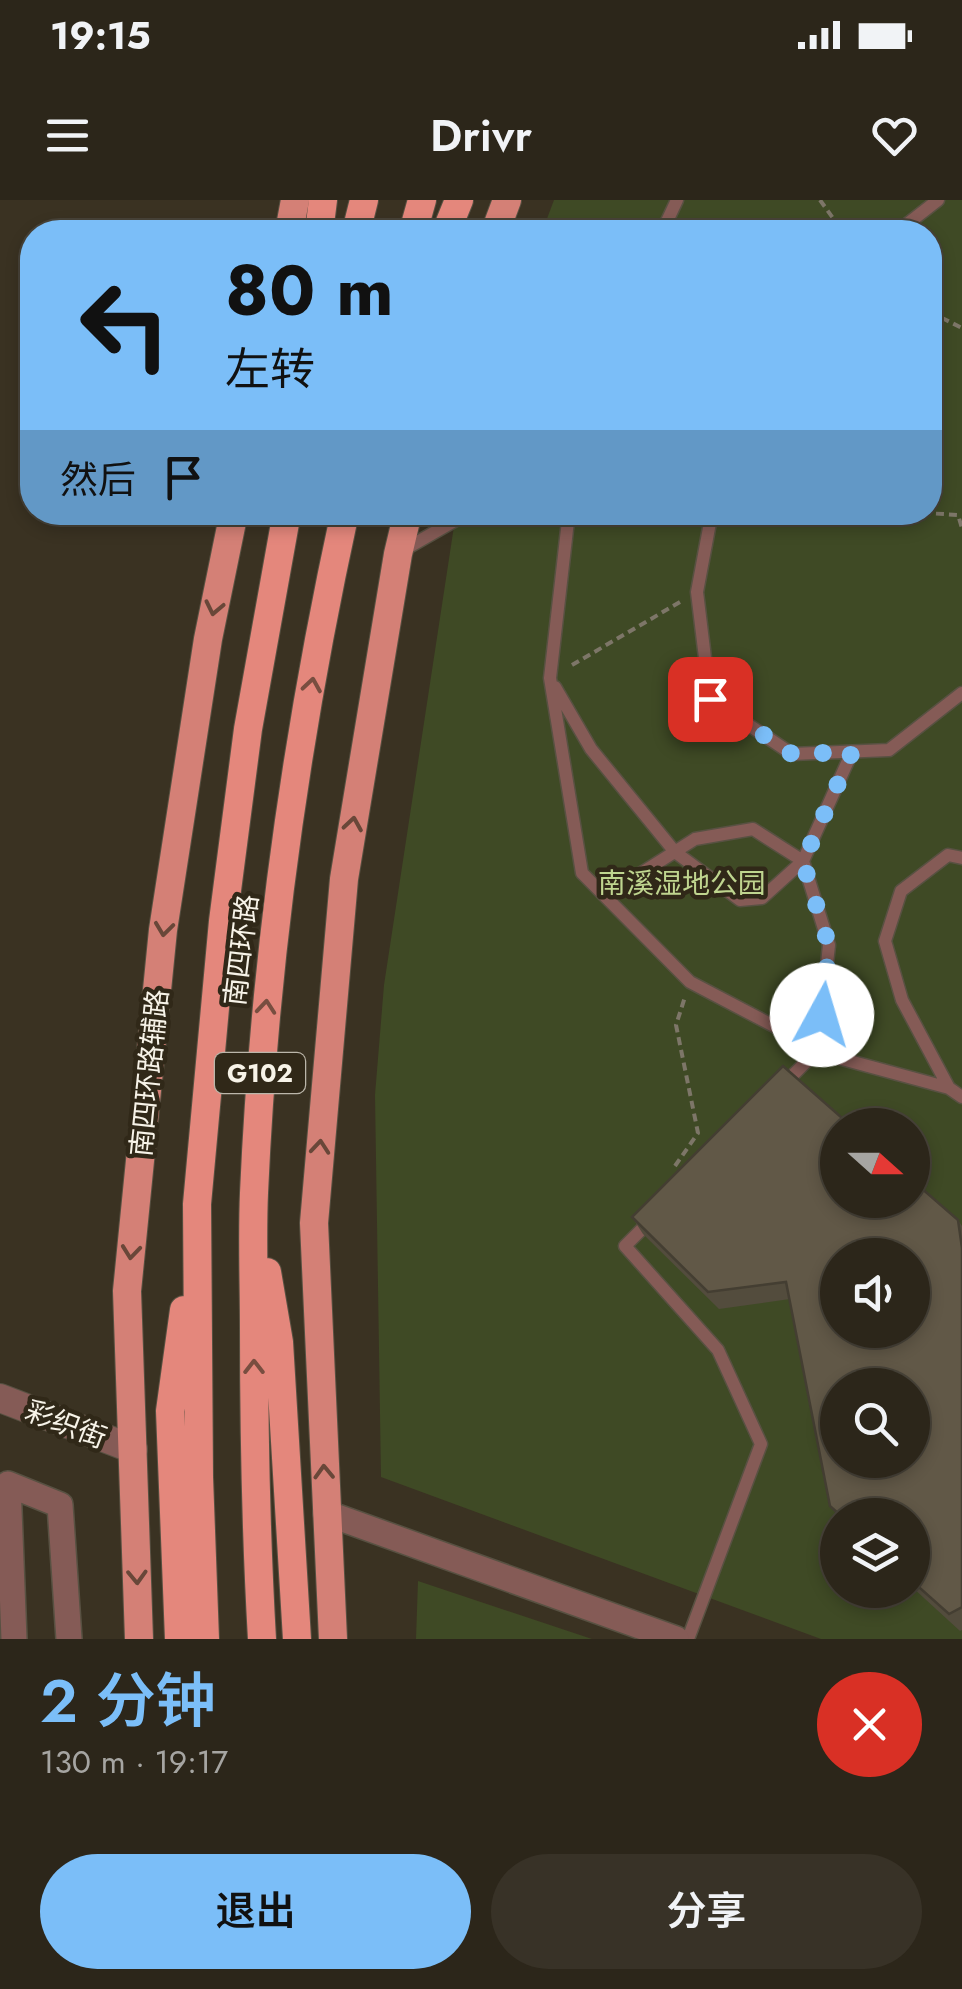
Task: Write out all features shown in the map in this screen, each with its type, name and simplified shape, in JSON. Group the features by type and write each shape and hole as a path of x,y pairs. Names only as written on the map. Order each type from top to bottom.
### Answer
{"highway":[{"name":"南四环路","path":"205,1639 197,1204 223,922 248,729 285,525"},
{"name":"南四环路","path":"262,1639 254,1502 254,1198 272,937 324,605 342,525"},
{"path":"254,1198 280,1342 297,1639"},
{"path":"179,1639 170,1412 197,1204"}],"main road":[{"name":"南四环路辅路","path":"139,1639 127,1292 163,930 208,639 231,525"},
{"path":"334,1639 314,1223 344,879 405,525"}],"street":[{"name":"彩织街","path":"0,1398 133,1449"},
{"path":"14,1639 8,1484 60,1505 69,1639"},
{"path":"326,1513 676,1639"}],"lane":[{"path":"912,220 938,200"},
{"path":"398,554 448,525"},
{"path":"568,525 550,678 582,872 690,982 818,1050 949,1088 962,1097"},
{"path":"710,525 697,592 710,699 792,754 889,750 962,693"},
{"path":"550,678 591,749 675,852 740,900 762,898 803,862 852,752"},
{"path":"605,896 695,839 753,829 803,862 829,946 818,1050 777,1092"},
{"path":"949,1088 902,1000 885,941 901,891 948,855 962,858"},
{"path":"667,1204 625,1246 718,1350 761,1444 688,1639"}],"path":[{"path":"942,514 958,515 962,528"},
{"path":"550,678 697,592"},
{"path":"675,1166 698,1134 676,1025 690,982"}],"green space":[{"name":"南溪湿地公园","path":"554,200 962,200 962,1639 821,1639 381,1477 375,1095 384,985 454,525 942,525 942,220 546,220"},
{"path":"418,1581 592,1639 416,1639"}],"building":[{"path":"783,1066 831,1108 820,1108 820,1218 930,1218 930,1196 958,1220 962,1248 962,1607 949,1614 930,1597 930,1498 828,1498 824,1478 930,1478 930,1368 820,1368 820,1455 786,1282 708,1292 632,1217"}],"route":[{"path":"710,699 792,754 852,752 803,862 829,946 822,1015"}]}
